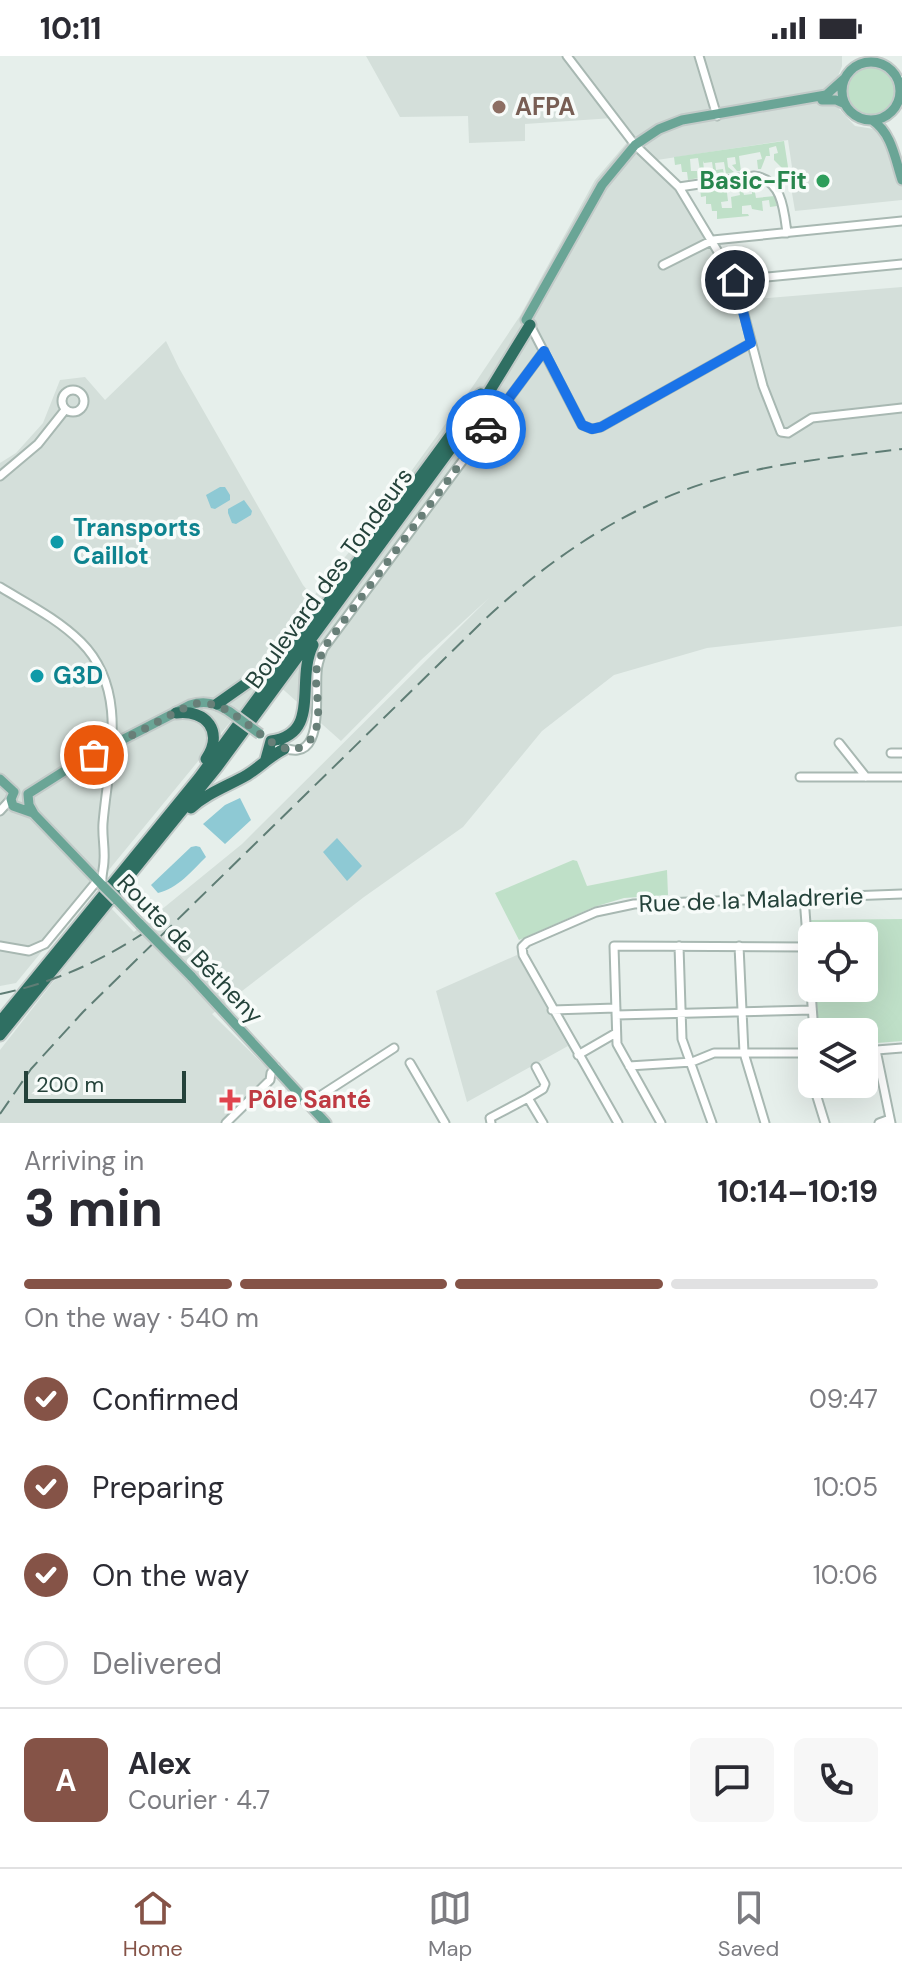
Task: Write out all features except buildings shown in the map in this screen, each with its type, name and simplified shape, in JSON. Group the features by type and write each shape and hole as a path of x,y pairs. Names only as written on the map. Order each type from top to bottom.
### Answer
{"highway":[{"name":"Boulevard des Tondeurs","path":"0,1035 217,767 486,398 528,322"},
{"name":"Boulevard des Tondeurs","path":"0,1022 199,778 489,383 528,322"},
{"path":"266,759 271,741 290,736 300,726 308,653 383,548 398,521"},
{"path":"211,703 271,666 335,592"},
{"path":"159,826 209,754 212,744 211,729 200,714 176,713"},
{"path":"144,858 199,800 247,775 284,749"}],"main road":[{"path":"528,322 609,185 637,147 675,128 716,115 826,95 845,78 855,61 875,59 890,68 900,80 901,92 891,112 883,118 872,120"},
{"path":"845,78 842,92 845,104"},
{"path":"716,115 830,99 845,104 857,116 872,120 882,128 890,141 902,180"},
{"path":"890,141 891,112"},
{"path":"26,806 49,778 190,705 211,703 230,712 271,741"},
{"name":"Route de Bétheny","path":"0,779 12,796 26,806 191,976 326,1123"},
{"path":"12,796 20,790 26,806"},
{"path":"317,1112 317,1123 326,1123"}],"street":[{"path":"567,56 637,147 679,187 713,240 735,280 777,428 784,434 812,418 902,408"},
{"path":"699,56 716,115"},
{"path":"679,187 764,177 779,196 787,233"},
{"path":"663,265 713,240 902,221"},
{"path":"735,280 902,264"},
{"path":"528,322 582,425 592,429 601,427 751,343"},
{"path":"271,741 284,749 300,748 314,735 317,726 316,672 323,649 544,351"},
{"path":"0,476 38,444 65,410"},
{"path":"0,587 57,621 83,644 99,668 111,697 113,725 100,884 45,944 29,951 0,946"},
{"path":"839,743 866,777"},
{"path":"891,753 902,753"},
{"path":"800,777 902,777"},
{"path":"1,811 12,796"},
{"path":"1,811 26,806"},
{"name":"Rue de la Maladrerie","path":"552,1010 523,955 522,947 596,912 651,902 902,894"},
{"path":"804,897 806,922"},
{"path":"661,1123 617,1044 614,946 798,947"},
{"path":"679,946 682,1039 712,1123"},
{"path":"739,946 744,1053 765,1123"},
{"path":"811,1002 813,1018"},
{"path":"552,1010 681,1014 812,1010"},
{"path":"552,1010 618,1123"},
{"path":"578,1055 616,1033"},
{"path":"309,1103 394,1048"},
{"path":"878,1050 902,1048"},
{"path":"629,1066 692,1062 714,1053 798,1053"},
{"path":"878,1059 891,1121 879,1123"},
{"path":"410,1063 443,1120 433,1123"},
{"path":"226,1123 270,1080 276,1067"},
{"path":"491,1123 490,1118 543,1089 545,1084 536,1067"},
{"path":"528,1098 543,1123"},
{"path":"818,1098 825,1123"}],"shaded area":[{"path":"366,56 842,56 842,66 835,84 839,109 855,126 880,130 902,180 902,200 795,211 789,175 793,174 788,140 657,160 716,238 744,300 902,287 902,626 707,648 614,675 542,731 463,827 364,897 212,1014 269,1073 268,1079 223,1123 0,1123 0,1050 111,908 134,932 242,844 489,598 421,660 341,741 268,676 16,983 0,986 0,463 16,453 43,423 60,380 85,377 105,400 166,341 303,585 313,597 386,506 473,386 520,316 595,180 630,139 613,118 525,124 525,141 469,143 468,116 400,117"},
{"path":"517,955 568,1046 467,1102 436,991"}],"green space":[{"path":"871,67 880,68 888,74 894,82 894,100 888,108 880,114 871,115 862,114 854,108 848,100 847,91 848,82 854,74 862,68"},
{"path":"784,141 788,181 784,170 774,160 774,154 778,153 776,146 769,148 770,156 766,156 761,169 758,169 757,160 762,159 760,152 739,156 741,171 732,165 736,164 735,157 727,158 728,167 734,172 726,174 724,162 715,163 716,170 723,169 724,174 714,176 712,162 703,161 704,170 710,170 710,176 701,177 698,158 690,159 691,171 697,171 698,178 688,180 681,164 675,165 674,157"},
{"path":"753,181 756,198 775,196 777,206 770,207 769,200 762,201 763,211 752,209 751,205 742,206 742,214 749,216 717,219 717,211 712,211 711,204 706,204 706,196 701,197 700,189 726,185 728,201 721,202 722,208 732,208 731,197 740,195 739,190 732,191 731,184 741,183 744,195 752,194 752,187 748,187 747,182"},
{"path":"577,861 587,886 667,870 668,895 624,898 594,907 519,940 495,893"},
{"path":"902,919 902,1041 878,1043 878,1018 818,1018 817,1002 878,1002 878,922 811,920"}],"water":[{"path":"225,487 230,500 215,509 211,508 206,495"},
{"path":"244,500 252,511 251,515 236,524 232,523 228,509"},
{"path":"240,798 251,820 225,844 203,824 225,805"},
{"path":"337,838 362,866 347,881 323,852"},
{"path":"196,846 206,857 178,883 158,893 151,885 191,847"}],"railway":[{"path":"0,1114 31,1069 83,1012 481,623 564,554 657,501 726,477 770,467 902,449"},
{"path":"0,994 46,982 89,964 130,942 169,915"}],"way so far":[{"path":"94,755 199,702 224,707 284,749 300,748 308,743 317,726 316,672 323,649 486,429"}],"place":[{"name":"AFPA","path":"499,107"},
{"name":"Basic-Fit","path":"823,181"},
{"name":"Transports Caillot","path":"57,542"},
{"name":"G3D","path":"37,676"},
{"name":"Pôle Santé","path":"230,1100"}],"route":[{"path":"486,429 544,351 582,425 592,429 601,427 751,343 735,280"}]}
